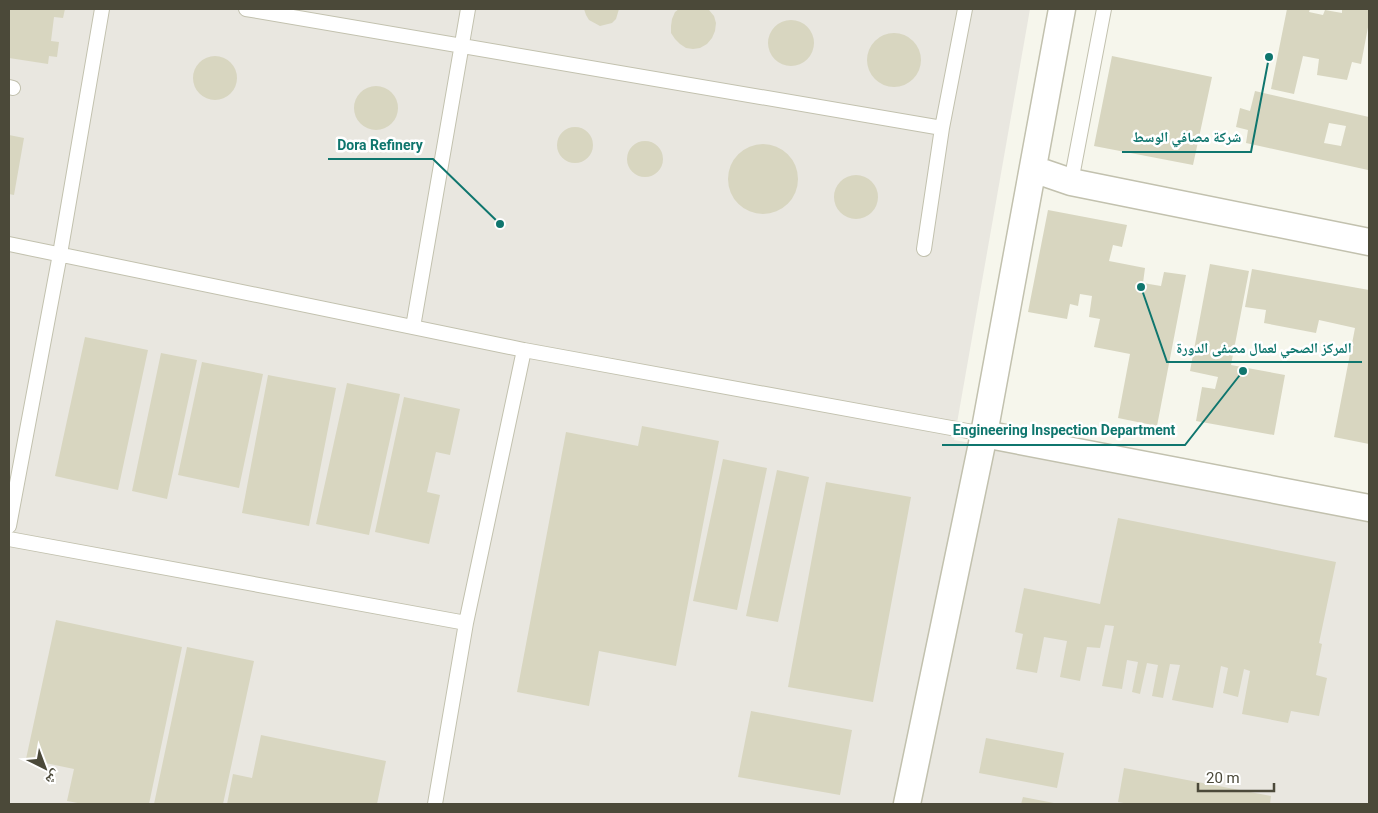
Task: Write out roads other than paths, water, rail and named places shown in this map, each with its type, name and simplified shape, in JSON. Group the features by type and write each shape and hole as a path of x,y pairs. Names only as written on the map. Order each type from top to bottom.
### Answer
{"street":[{"path":"907,804 984,434 1062,9"},
{"path":"1034,169 1071,182 1369,242"},
{"path":"984,434 1369,508"}],"lane":[{"path":"9,526 60,254 102,9"},
{"path":"246,9 942,128"},
{"path":"413,326 468,9"},
{"path":"924,249 942,128 965,9"},
{"path":"1071,182 1104,9"},
{"path":"9,244 524,350 984,434"},
{"path":"435,804 466,623 524,350"},
{"path":"9,539 466,623"}],"place":[{"name":"شركة مصافي الوسط","path":"1269,57"},
{"name":"Dora Refinery","path":"500,224"},
{"name":"المركز الصحي لعمال مصفى الدورة","path":"1141,287"},
{"name":"Engineering Inspection Department","path":"1243,371"}]}
